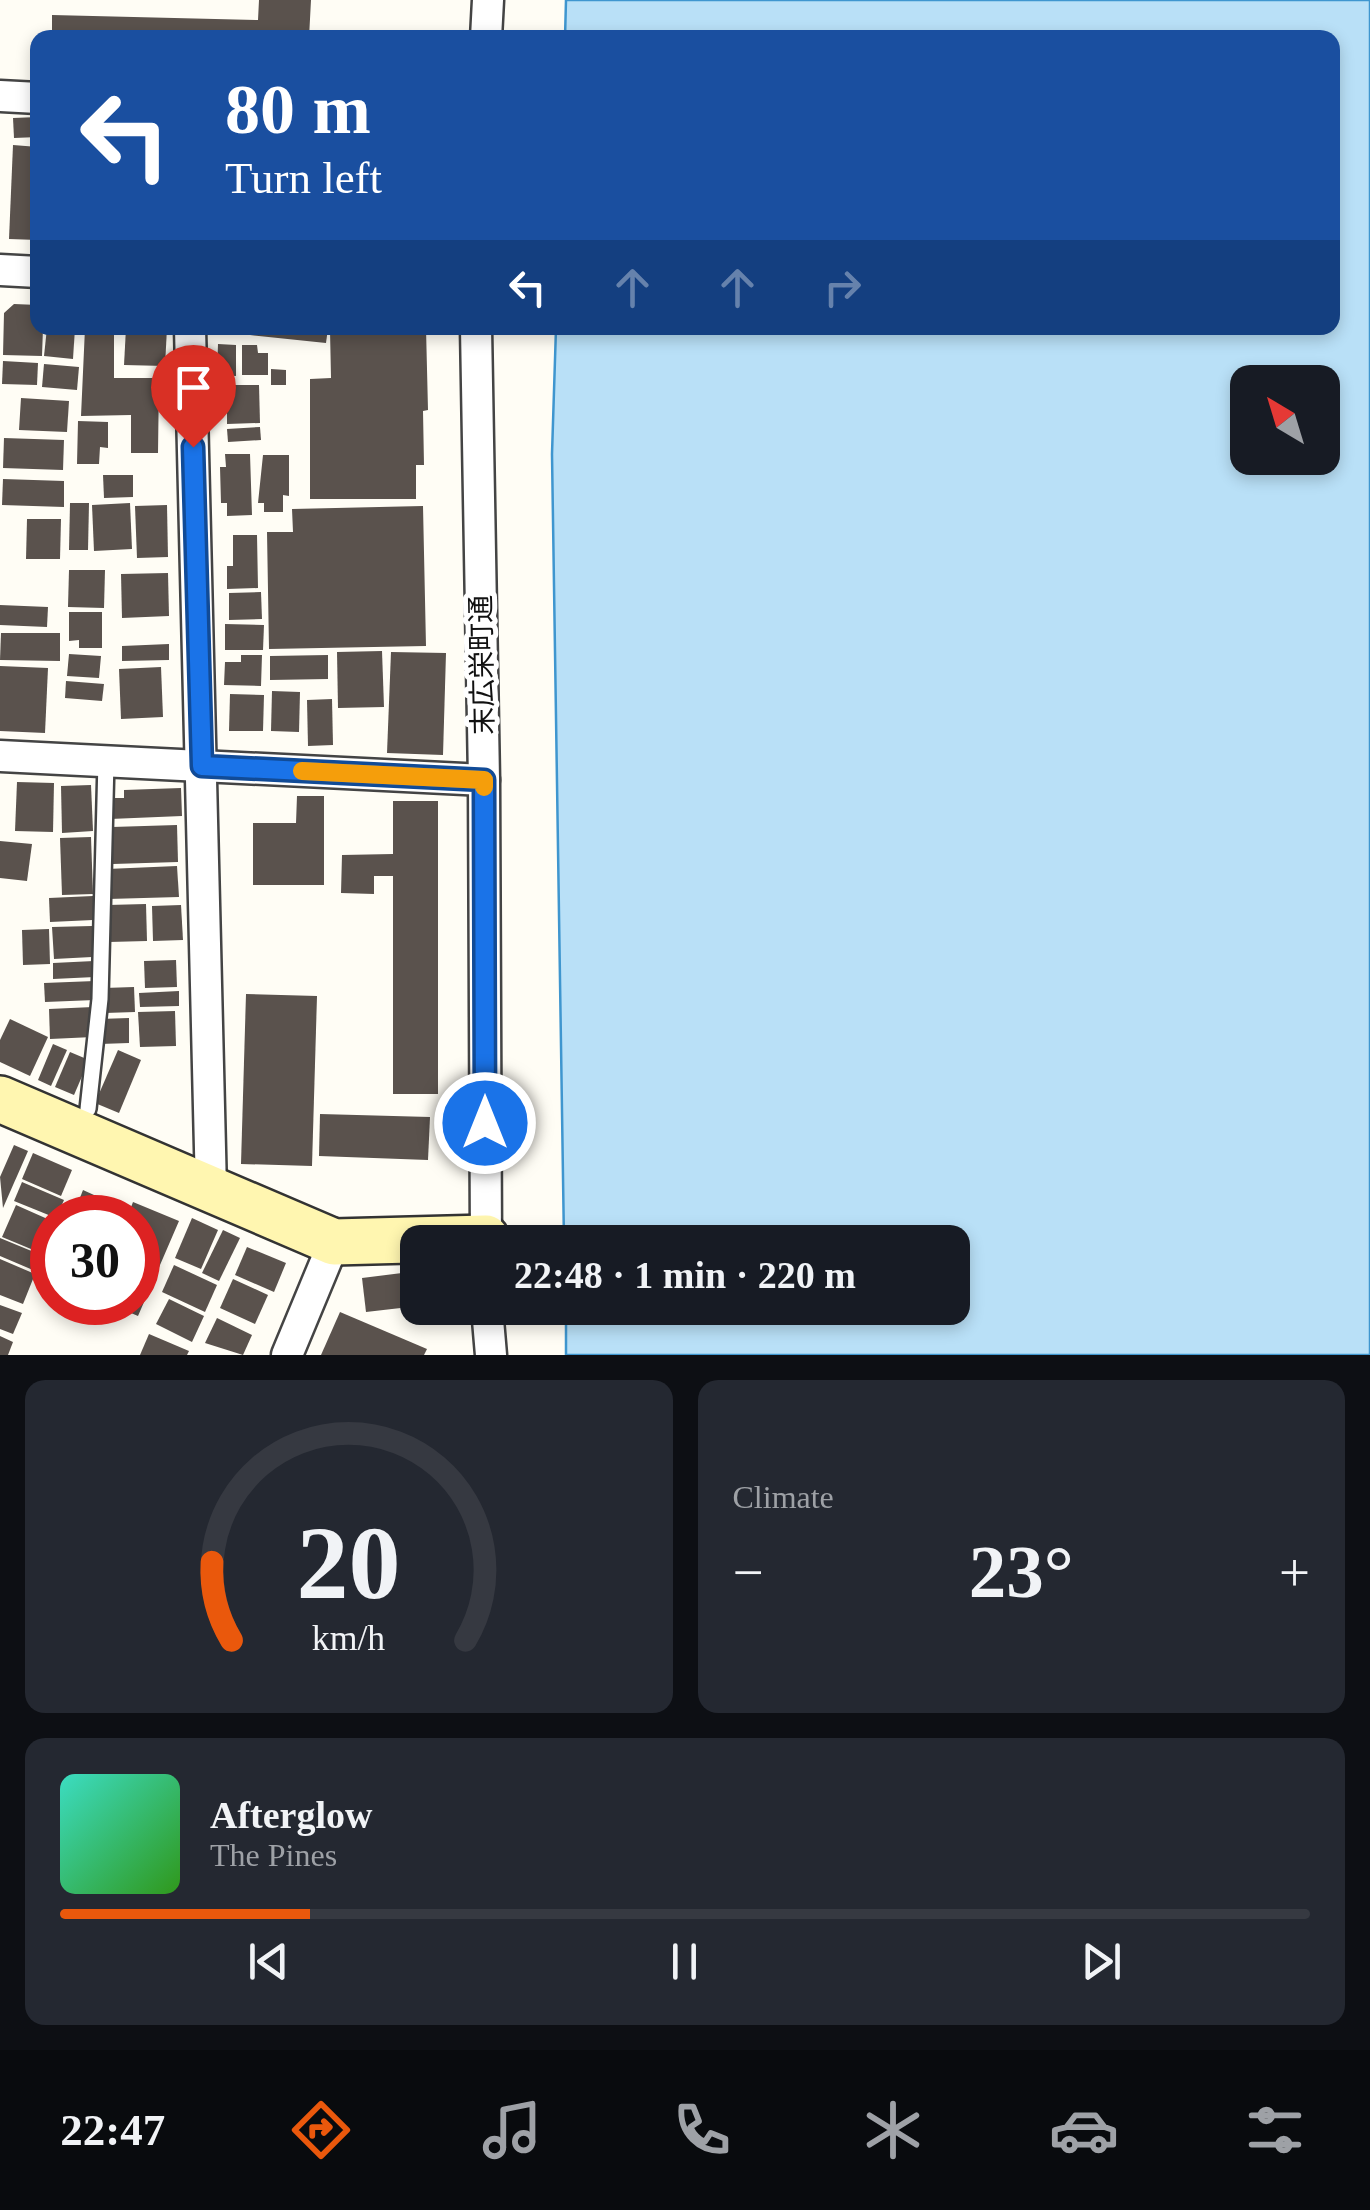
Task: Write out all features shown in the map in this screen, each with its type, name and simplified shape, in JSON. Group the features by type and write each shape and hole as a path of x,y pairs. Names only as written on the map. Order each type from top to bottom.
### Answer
{"street":[{"path":"486,30 488,0"},
{"path":"0,96 30,98"},
{"path":"0,270 30,272"},
{"path":"190,335 211,1190"},
{"name":"末広栄町通","path":"476,335 486,1225"},
{"path":"0,756 484,780"},
{"path":"0,1099 334,1242 400,1241"},
{"path":"287,1355 334,1242"},
{"path":"488,1325 491,1355"}],"lane":[{"path":"88,1109 100,999 106,761"}],"water":[{"path":"566,0 1370,0 1370,1355 566,1355 566,1325 970,1325 970,1225 564,1225 552,454 556,335 1340,335 1340,30 565,30"}],"building":[{"path":"259,0 311,0 309,30 52,30 52,15 258,20"},
{"path":"30,117 30,137 14,138 13,118"},
{"path":"13,145 30,146 30,240 9,239"},
{"path":"14,304 30,305 30,335 43,335 42,356 3,355 4,313"},
{"path":"46,335 75,335 73,359 44,356"},
{"path":"85,335 114,335 114,378 159,378 158,453 131,453 131,415 81,416"},
{"path":"126,335 167,335 165,366 124,365"},
{"path":"250,335 327,335 326,343"},
{"path":"330,335 426,335 428,410 423,411 424,465 416,465 416,499 310,499 310,379 331,378"},
{"path":"218,344 236,345 236,376 217,375"},
{"path":"242,345 257,345 258,353 268,353 268,375 242,375"},
{"path":"3,361 38,363 37,385 2,384"},
{"path":"44,364 79,367 77,390 42,387"},
{"path":"271,369 286,370 286,385 271,385"},
{"path":"227,385 259,385 260,423 227,424"},
{"path":"21,398 69,401 67,432 19,430"},
{"path":"78,421 108,422 108,448 100,447 99,464 77,464"},
{"path":"260,427 261,440 228,442 227,429"},
{"path":"4,438 64,440 63,470 3,468"},
{"path":"225,454 250,454 252,515 227,516 227,503 221,503 220,467 226,467"},
{"path":"263,455 289,455 289,496 283,495 283,512 264,512 264,503 258,503"},
{"path":"103,475 133,475 133,497 104,498"},
{"path":"3,479 64,481 64,507 2,505"},
{"path":"70,503 89,503 88,550 69,550"},
{"path":"130,503 132,549 94,551 92,505"},
{"path":"167,505 168,557 137,558 135,506"},
{"path":"423,506 426,646 269,649 267,532 293,532 292,509"},
{"path":"27,519 61,519 60,559 26,559"},
{"path":"233,535 257,535 258,588 227,589 227,566 233,566"},
{"path":"69,570 105,570 104,608 68,607"},
{"path":"168,573 169,616 122,618 121,574"},
{"path":"261,592 262,619 229,620 229,593"},
{"path":"0,605 48,607 47,627 0,625"},
{"path":"69,612 102,612 102,648 79,648 79,640 69,641"},
{"path":"225,624 264,625 263,650 225,650"},
{"path":"1,633 60,633 60,661 0,660"},
{"path":"169,644 169,660 122,661 122,646"},
{"path":"382,651 384,707 338,708 337,652"},
{"path":"391,652 446,653 443,755 387,753"},
{"path":"69,654 101,656 99,678 67,676"},
{"path":"241,655 262,655 261,686 224,685 225,662 241,662"},
{"path":"328,655 328,679 270,680 270,656"},
{"path":"0,666 48,668 45,733 0,731"},
{"path":"161,667 163,717 121,719 119,669"},
{"path":"66,681 104,684 102,701 65,698"},
{"path":"272,691 300,692 299,732 271,731"},
{"path":"230,694 264,695 263,731 229,731"},
{"path":"332,699 333,745 308,746 307,700"},
{"path":"17,782 54,783 53,832 15,831"},
{"path":"91,785 93,831 62,833 61,786"},
{"path":"181,788 182,816 110,819 109,798 124,798 124,790"},
{"path":"297,796 324,796 324,885 253,885 253,823 296,823"},
{"path":"393,801 438,801 438,1094 393,1094 393,876 374,876 374,894 341,893 342,855 393,854"},
{"path":"177,825 178,862 113,864 112,827"},
{"path":"91,837 93,894 62,895 60,838"},
{"path":"0,841 32,844 27,881 0,878"},
{"path":"177,866 179,897 108,899 107,869"},
{"path":"93,896 93,920 50,922 49,898"},
{"path":"146,904 147,941 109,942 108,905"},
{"path":"181,905 183,940 153,941 152,906"},
{"path":"92,926 92,957 54,959 52,927"},
{"path":"49,929 50,964 23,965 22,930"},
{"path":"176,960 177,987 145,988 144,961"},
{"path":"94,961 95,977 53,979 53,963"},
{"path":"95,981 95,1000 45,1002 44,983"},
{"path":"134,987 135,1012 105,1013 104,988"},
{"path":"179,991 179,1006 140,1007 139,993"},
{"path":"246,994 317,996 312,1166 241,1164"},
{"path":"93,1007 93,1037 50,1039 49,1009"},
{"path":"175,1011 176,1046 140,1047 138,1012"},
{"path":"129,1018 129,1043 100,1044 99,1019"},
{"path":"10,1019 48,1037 30,1076 0,1062 0,1040"},
{"path":"53,1044 67,1050 51,1086 38,1080"},
{"path":"118,1050 141,1060 119,1113 95,1103"},
{"path":"70,1052 89,1060 74,1095 55,1087"},
{"path":"320,1114 430,1117 428,1160 319,1156"},
{"path":"14,1145 28,1151 3,1208 0,1177"},
{"path":"33,1153 72,1170 61,1195 22,1179"},
{"path":"22,1182 52,1195 30,1195 30,1207 14,1201"},
{"path":"16,1205 30,1211 30,1249 2,1237"},
{"path":"160,1213 179,1221 160,1265"},
{"path":"192,1218 218,1230 201,1269 175,1258"},
{"path":"223,1230 240,1238 219,1281 202,1273"},
{"path":"0,1238 30,1250 30,1269 0,1256"},
{"path":"247,1247 286,1263 274,1292 235,1275"},
{"path":"0,1259 30,1272 30,1286 23,1304 0,1295"},
{"path":"174,1265 217,1285 205,1312 162,1292"},
{"path":"400,1273 400,1308 366,1312 362,1278"},
{"path":"233,1279 268,1295 255,1324 220,1308"},
{"path":"169,1299 204,1316 192,1342 158,1325"},
{"path":"0,1305 22,1313 13,1334 0,1329"},
{"path":"340,1312 427,1349 424,1355 321,1355"},
{"path":"217,1318 252,1335 243,1355 205,1343"},
{"path":"149,1334 189,1351 187,1355 140,1355"},
{"path":"0,1336 13,1342 8,1355 0,1355"}],"slow traffic":[{"path":"302,771 484,780 484,787"}],"route":[{"path":"193,447 202,766 484,780 485,1123"}]}
